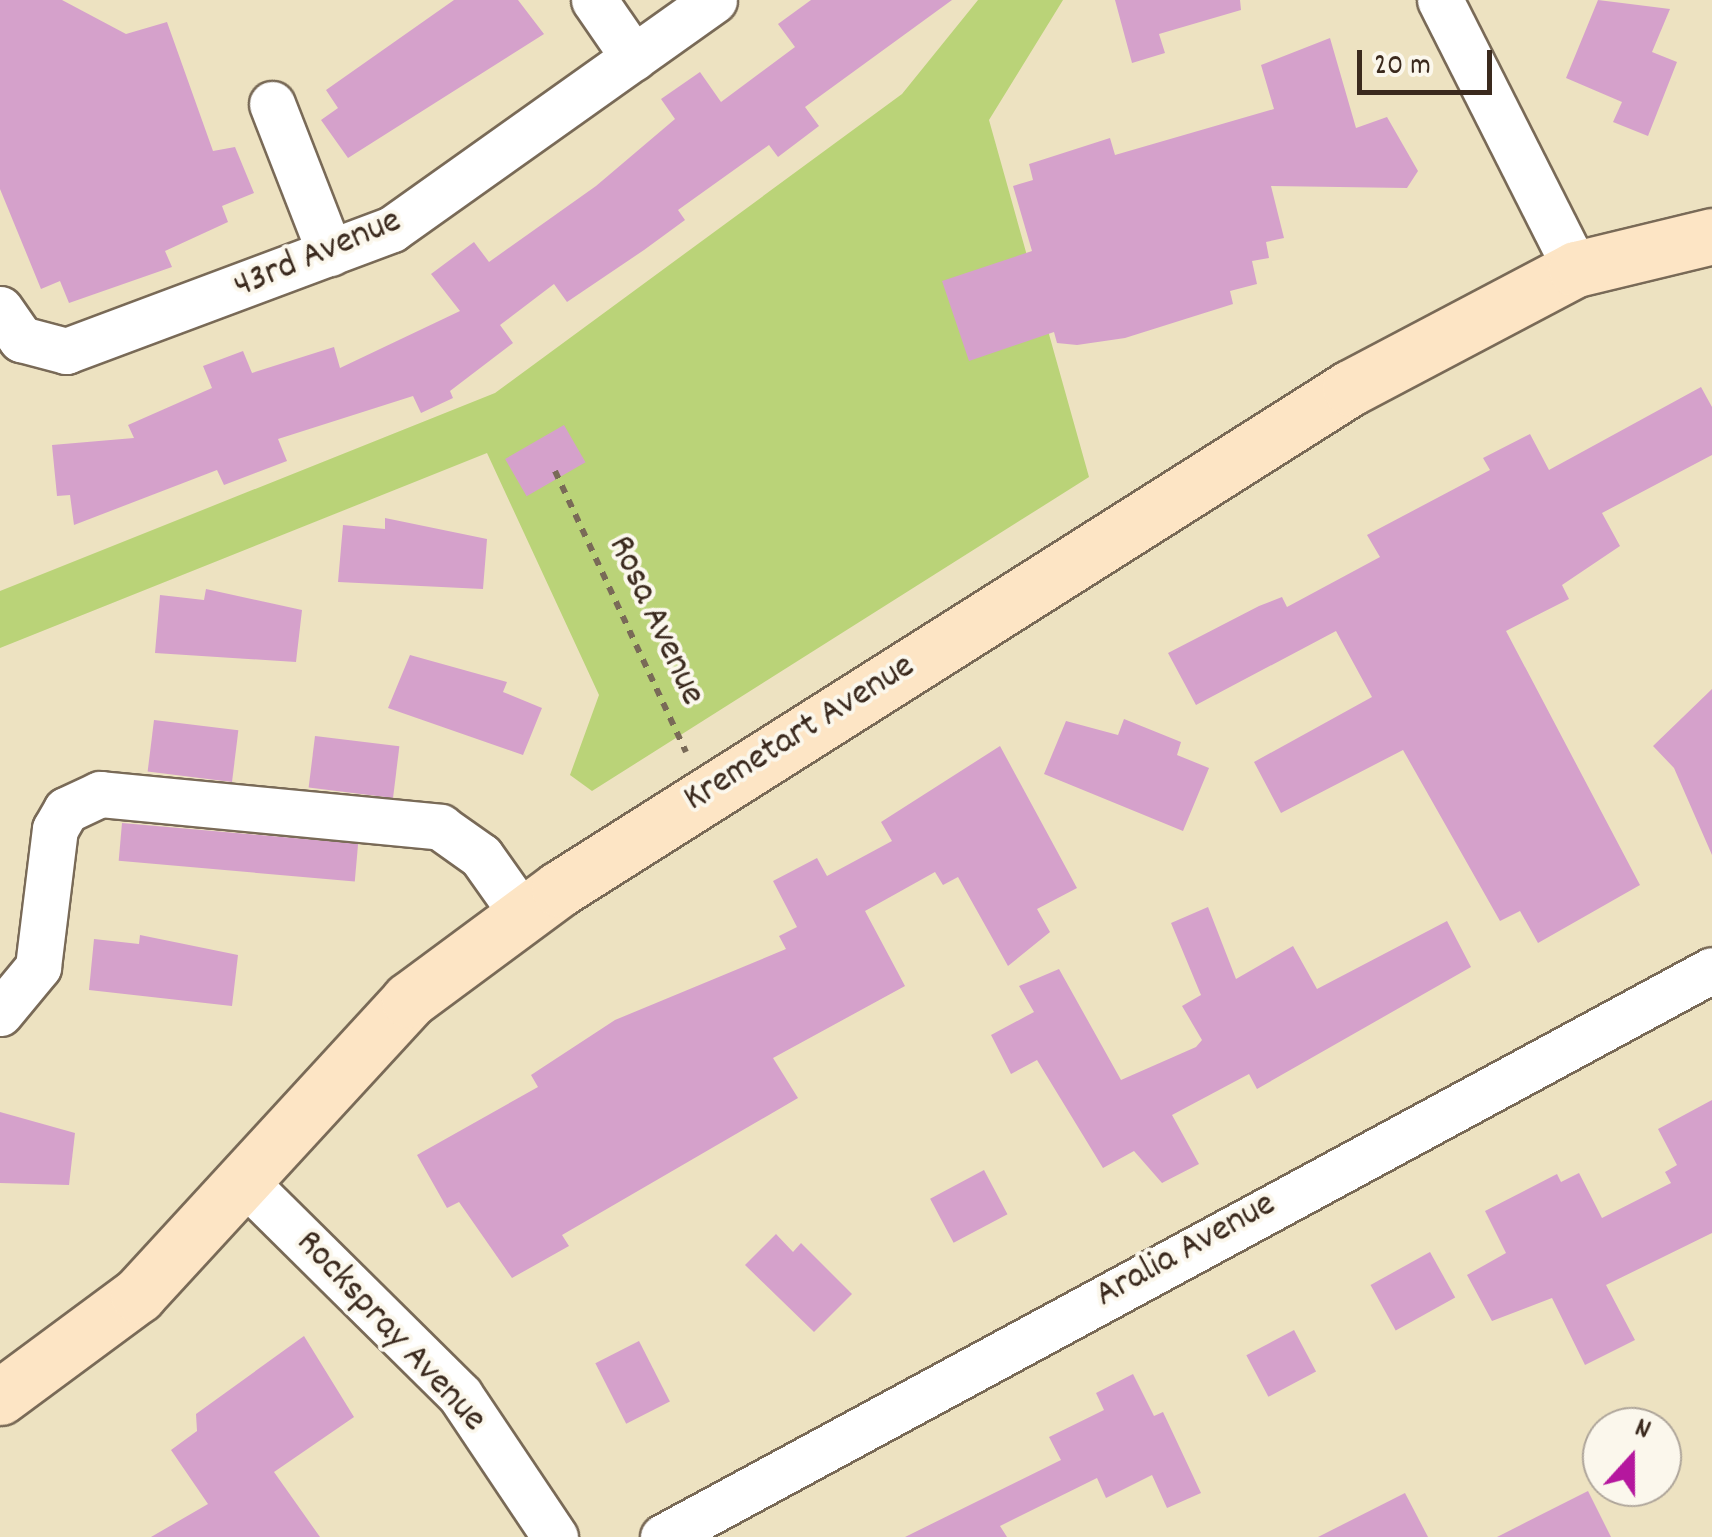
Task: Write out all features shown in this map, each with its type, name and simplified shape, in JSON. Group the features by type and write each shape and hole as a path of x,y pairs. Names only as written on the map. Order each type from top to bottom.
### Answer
{"street":[{"path":"594,0 634,58"},
{"name":"43rd Avenue","path":"0,310 21,339 66,351 330,253 440,199 714,0"},
{"path":"1440,0 1576,269"},
{"path":"272,104 330,253"},
{"name":"Kremetart Avenue","path":"0,1397 138,1295 248,1185 409,1000 522,914 1350,388 1576,269 1712,236"},
{"path":"0,1013 38,966 55,828 66,810 100,794 440,827 482,856 522,914"},
{"name":"Aralia Avenue","path":"663,1537 1712,970"},
{"name":"Rockspray Avenue","path":"248,1185 460,1395 555,1537"}],"path":[{"name":"Rosa Avenue","path":"554,471 706,794"}],"green space":[{"path":"978,0 1063,0 989,120 1089,477 592,791 570,775 599,695 487,453 0,648 0,591 495,393 902,94"}],"building":[{"path":"0,0 62,0 126,34 167,22 213,151 235,147 254,193 222,206 228,222 165,251 172,267 69,303 60,281 41,289 0,189"},
{"path":"454,0 518,0 544,34 348,158 321,120 338,108 326,90"},
{"path":"811,0 952,0 805,107 819,126 778,157 769,145 678,210 685,220 567,302 554,284 500,325 513,343 450,391 453,398 421,413 413,396 278,439 287,461 224,485 217,470 74,525 70,495 57,496 52,445 134,438 128,425 212,388 203,366 243,351 252,373 334,347 340,368 460,311 431,274 474,242 489,262 596,186 675,119 661,99 700,72 721,102 795,47 778,24"},
{"path":"1115,0 1240,0 1241,10 1159,34 1165,53 1132,63"},
{"path":"1598,0 1670,9 1652,52 1677,62 1648,136 1613,122 1622,102 1566,78"},
{"path":"1330,38 1356,128 1387,117 1418,171 1407,188 1271,186 1284,238 1266,242 1269,258 1252,261 1257,284 1230,291 1233,304 1125,338 1077,345 1057,343 1054,332 969,361 942,281 1032,251 1013,186 1033,180 1029,164 1110,138 1115,155 1274,109 1261,65"},
{"path":"1701,387 1712,407 1712,455 1602,513 1620,546 1562,585 1569,599 1506,631 1640,885 1538,943 1520,911 1500,921 1403,750 1281,813 1254,762 1372,697 1336,631 1196,705 1168,653 1282,597 1287,607 1380,557 1367,535 1490,470 1483,458 1530,434 1549,470"},
{"path":"564,425 586,462 527,496 505,459"},
{"path":"385,518 487,539 483,589 338,582 343,525 385,529"},
{"path":"206,589 302,610 296,662 155,653 160,595 204,600"},
{"path":"410,655 507,682 503,692 542,708 523,755 388,708"},
{"path":"1712,689 1712,855 1674,768 1653,746"},
{"path":"1124,719 1181,742 1177,755 1209,768 1183,831 1044,774 1066,721 1118,735"},
{"path":"154,720 238,730 232,782 148,772"},
{"path":"315,736 399,746 393,798 309,788"},
{"path":"1000,746 1077,888 1037,909 1050,932 1008,966 958,877 943,885 935,872 865,911 905,986 773,1058 798,1098 562,1235 569,1246 512,1278 459,1202 447,1208 417,1155 538,1087 531,1075 615,1020 786,949 779,936 797,927 773,881 817,858 827,876 892,841 881,822"},
{"path":"122,823 358,844 355,882 119,861"},
{"path":"1208,907 1236,979 1293,946 1317,989 1447,921 1471,967 1257,1089 1249,1074 1172,1115 1199,1164 1162,1183 1134,1151 1103,1168 1037,1060 1011,1074 991,1035 1034,1012 1019,986 1059,969 1121,1080 1196,1047 1202,1040 1182,1006 1201,995 1171,923"},
{"path":"140,935 238,955 232,1006 89,990 94,939 139,944"},
{"path":"1712,1100 1712,1233 1606,1285 1635,1340 1585,1365 1552,1298 1492,1321 1467,1275 1506,1253 1485,1211 1557,1174 1561,1182 1579,1173 1602,1218 1671,1183 1665,1172 1677,1165 1658,1129"},
{"path":"0,1112 75,1133 69,1185 0,1183"},
{"path":"984,1170 1007,1214 954,1243 930,1199"},
{"path":"776,1234 793,1252 801,1243 852,1294 814,1332 745,1265"},
{"path":"1430,1252 1455,1297 1396,1330 1371,1285"},
{"path":"1294,1330 1316,1371 1268,1397 1246,1355"},
{"path":"304,1336 354,1417 274,1472 320,1537 151,1537 208,1504 171,1450 197,1431 196,1414"},
{"path":"639,1341 670,1402 626,1424 595,1363"},
{"path":"1133,1374 1154,1416 1163,1412 1201,1493 1167,1508 1152,1475 1106,1498 1097,1478 1000,1526 1007,1537 905,1537 1061,1460 1049,1437 1104,1410 1096,1393"},
{"path":"1405,1493 1428,1537 1318,1537"},
{"path":"1582,1494 1582,1507 1596,1507 1611,1537 1497,1537"}]}
